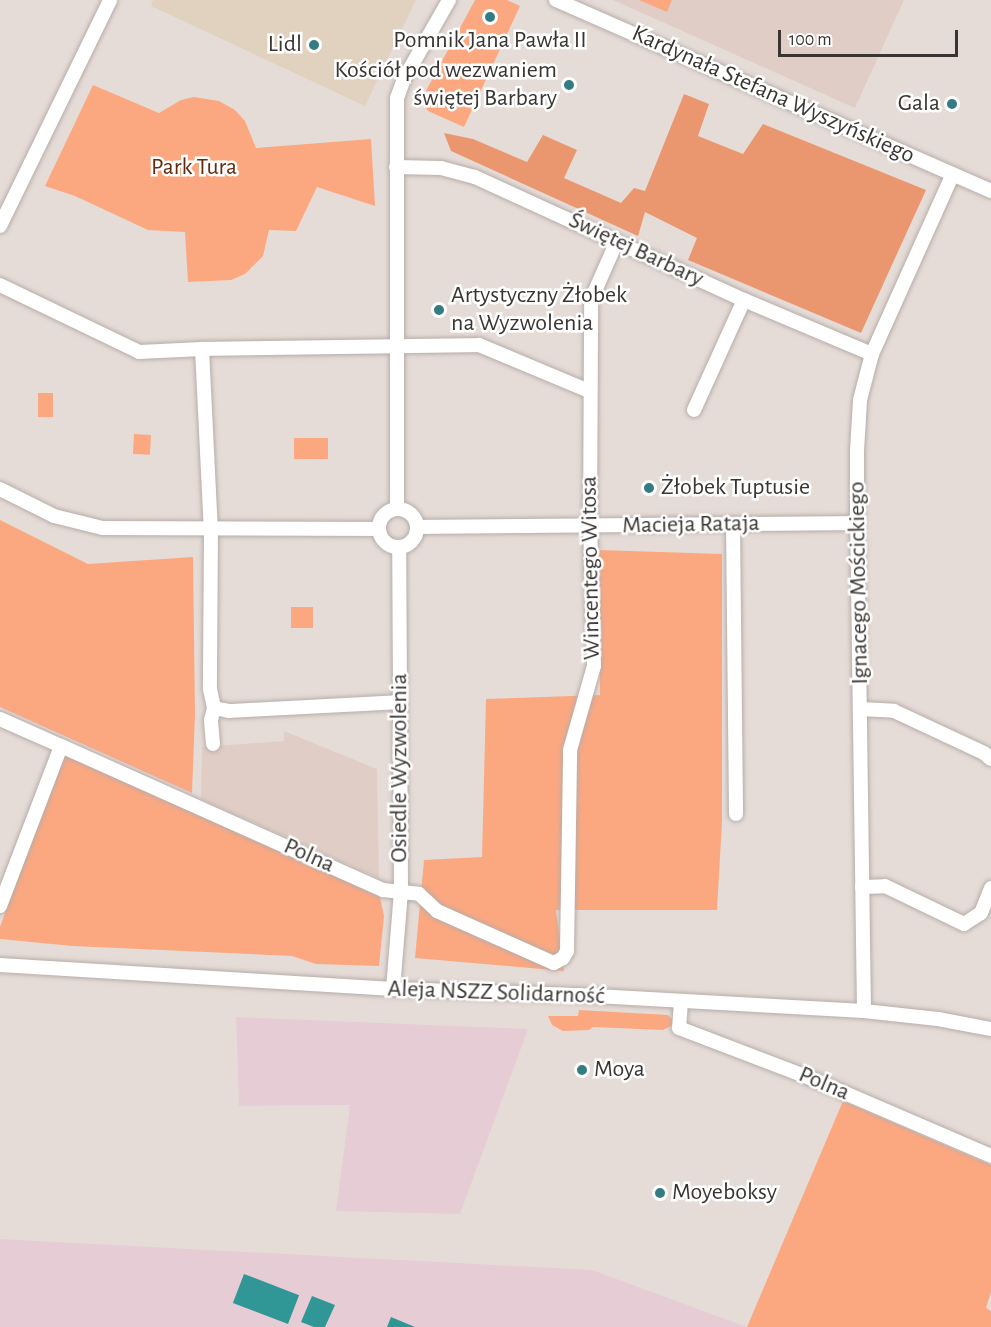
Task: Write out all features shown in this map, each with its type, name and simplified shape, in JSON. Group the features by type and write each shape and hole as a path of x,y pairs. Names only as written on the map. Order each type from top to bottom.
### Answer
{"street":[{"path":"0,226 110,0"},
{"path":"397,509 397,98 404,79 449,0"},
{"name":"Kardynała Stefana Wyszyńskiego","path":"556,0 991,191"},
{"name":"Świętej Barbary","path":"396,167 441,168 466,174 744,300 872,354"},
{"name":"Ignacego Mościckiego","path":"864,1011 857,523 860,400 872,354 952,174"},
{"name":"Wincentego Witosa","path":"554,963 564,958 567,951 570,750 594,666 590,526 591,300 617,241"},
{"path":"0,285 139,352 479,345 589,391"},
{"path":"694,410 744,300"},
{"path":"202,349 211,530 210,689 214,708 211,720 213,744"},
{"path":"0,489 54,516 103,528 379,529"},
{"path":"397,509 411,514 417,527 412,541 399,547 385,542 379,529 384,516 397,509"},
{"name":"Macieja Rataja","path":"417,527 857,523"},
{"path":"733,525 736,814"},
{"name":"Osiedle Wyzwolenia","path":"393,989 401,891 399,547"},
{"path":"214,708 229,711 400,702"},
{"path":"861,709 894,711 984,753 991,759"},
{"name":"Polna","path":"0,719 383,890 419,894 437,911 554,963"},
{"path":"0,906 62,746"},
{"path":"862,887 885,886 964,924 981,913 991,888"},
{"name":"Aleja NSZZ Solidarność","path":"0,964 393,989 864,1011 938,1019 991,1029"},
{"name":"Polna","path":"681,1001 680,1028 810,1078 991,1156"}],"shaded area":[{"path":"153,0 416,0 365,106 151,6"},
{"path":"613,0 904,0 855,108"},
{"path":"684,94 709,104 698,136 743,154 763,124 926,190 861,333 688,260 697,238 645,212 638,236 451,151 444,133 473,139 527,162 543,135 577,150 564,178 621,203 634,188 645,191"},
{"path":"284,731 377,769 379,878 201,799 202,747 284,741"},
{"path":"236,1017 528,1029 460,1214 336,1211 350,1105 239,1106"},
{"path":"0,1239 592,1270 747,1327 0,1327"}],"green space":[{"path":"475,0 507,0 520,6 464,127 428,111 421,100"},
{"path":"639,0 672,0 667,12"},
{"name":"Park Tura","path":"93,85 159,113 181,100 194,97 219,101 235,110 245,121 256,148 371,139 375,206 317,187 296,231 269,230 263,256 245,274 231,280 188,282 185,232 148,230 75,196 45,186"},
{"path":"38,393 53,393 53,417 38,417"},
{"path":"134,434 151,435 150,455 133,454"},
{"path":"294,438 328,438 328,459 294,459"},
{"path":"0,520 88,564 193,557 195,714 192,793 0,707"},
{"path":"599,550 722,554 722,822 717,910 556,910 564,971 415,958 424,860 482,857 486,699 600,695"},
{"path":"291,607 313,607 313,628 291,628"},
{"path":"63,753 380,897 384,916 379,966 316,964 292,956 73,946 0,939 0,927"},
{"path":"579,1010 668,1015 673,1021 671,1026 663,1030 593,1027 589,1030 563,1031 552,1025 548,1016 578,1016"},
{"path":"843,1101 991,1165 991,1292 986,1308 991,1311 991,1327 747,1327"}],"water":[{"path":"244,1274 299,1295 288,1324 233,1303"},
{"path":"312,1296 335,1305 325,1327 314,1327 301,1322"},
{"path":"391,1317 415,1327 387,1327"}],"place":[{"name":"Pomnik Jana Pawła II","path":"490,17"},
{"name":"Lidl","path":"314,45"},
{"name":"Kościół pod wezwaniem świętej Barbary","path":"569,85"},
{"name":"Gala","path":"952,104"},
{"name":"Artystyczny Żłobek na Wyzwolenia","path":"439,310"},
{"name":"Żłobek Tuptusie","path":"649,488"},
{"name":"Moya","path":"582,1070"},
{"name":"Moyeboksy","path":"660,1193"}]}
